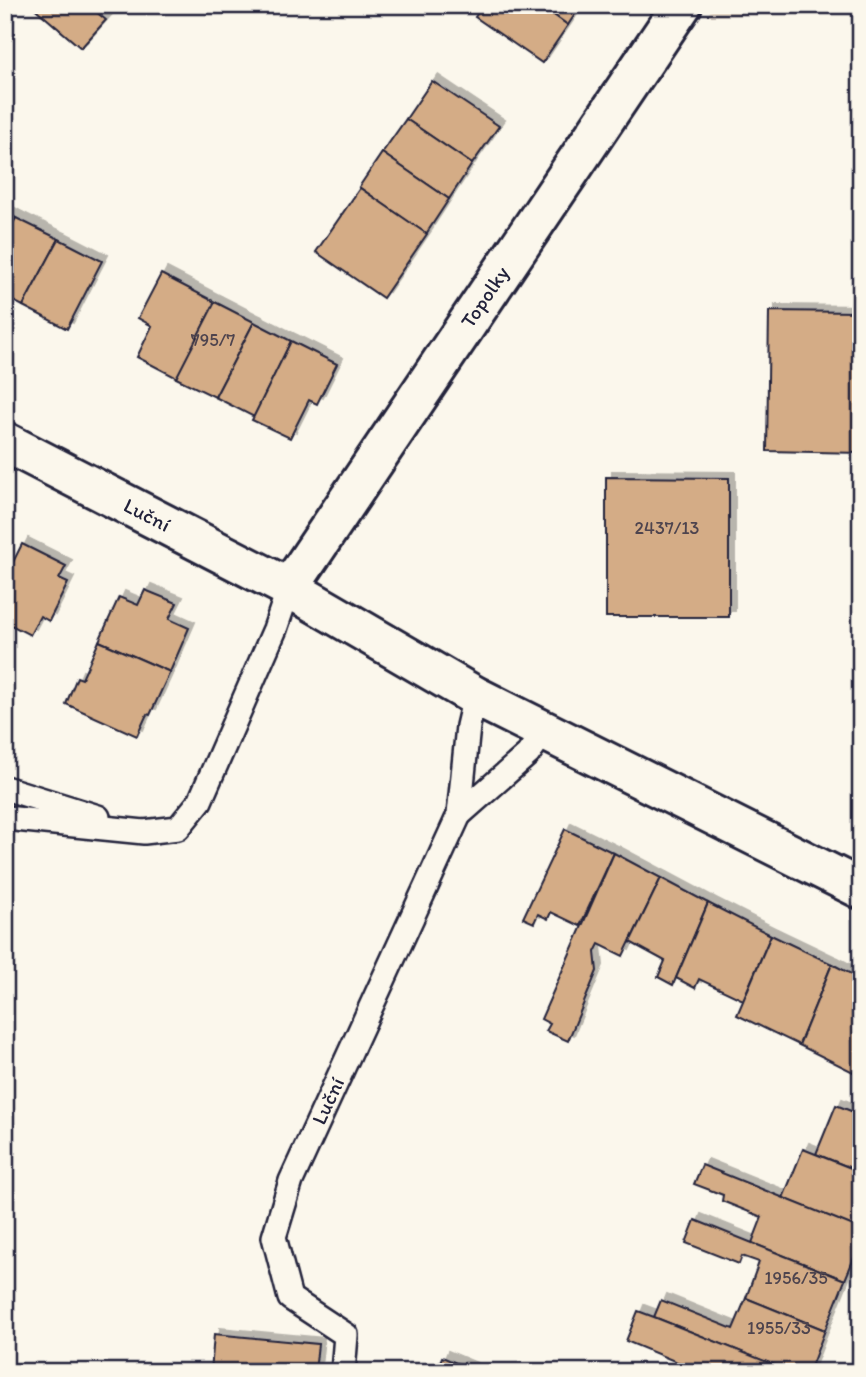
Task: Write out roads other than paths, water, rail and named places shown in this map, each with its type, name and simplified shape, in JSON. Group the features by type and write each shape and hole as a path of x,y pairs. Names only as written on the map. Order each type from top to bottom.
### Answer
{"street":[{"name":"Topolky","path":"289,589 682,5"},
{"name":"Luční","path":"5,442 289,589 475,696 861,889"}],"lane":[{"path":"5,818 144,832 178,828 200,801 275,629 289,589"},
{"name":"Luční","path":"343,1372 346,1335 290,1298 274,1237 291,1181 459,815 468,726 475,696"},
{"name":"Luční","path":"459,815 528,754 545,730"},
{"path":"5,788 144,832"}]}
